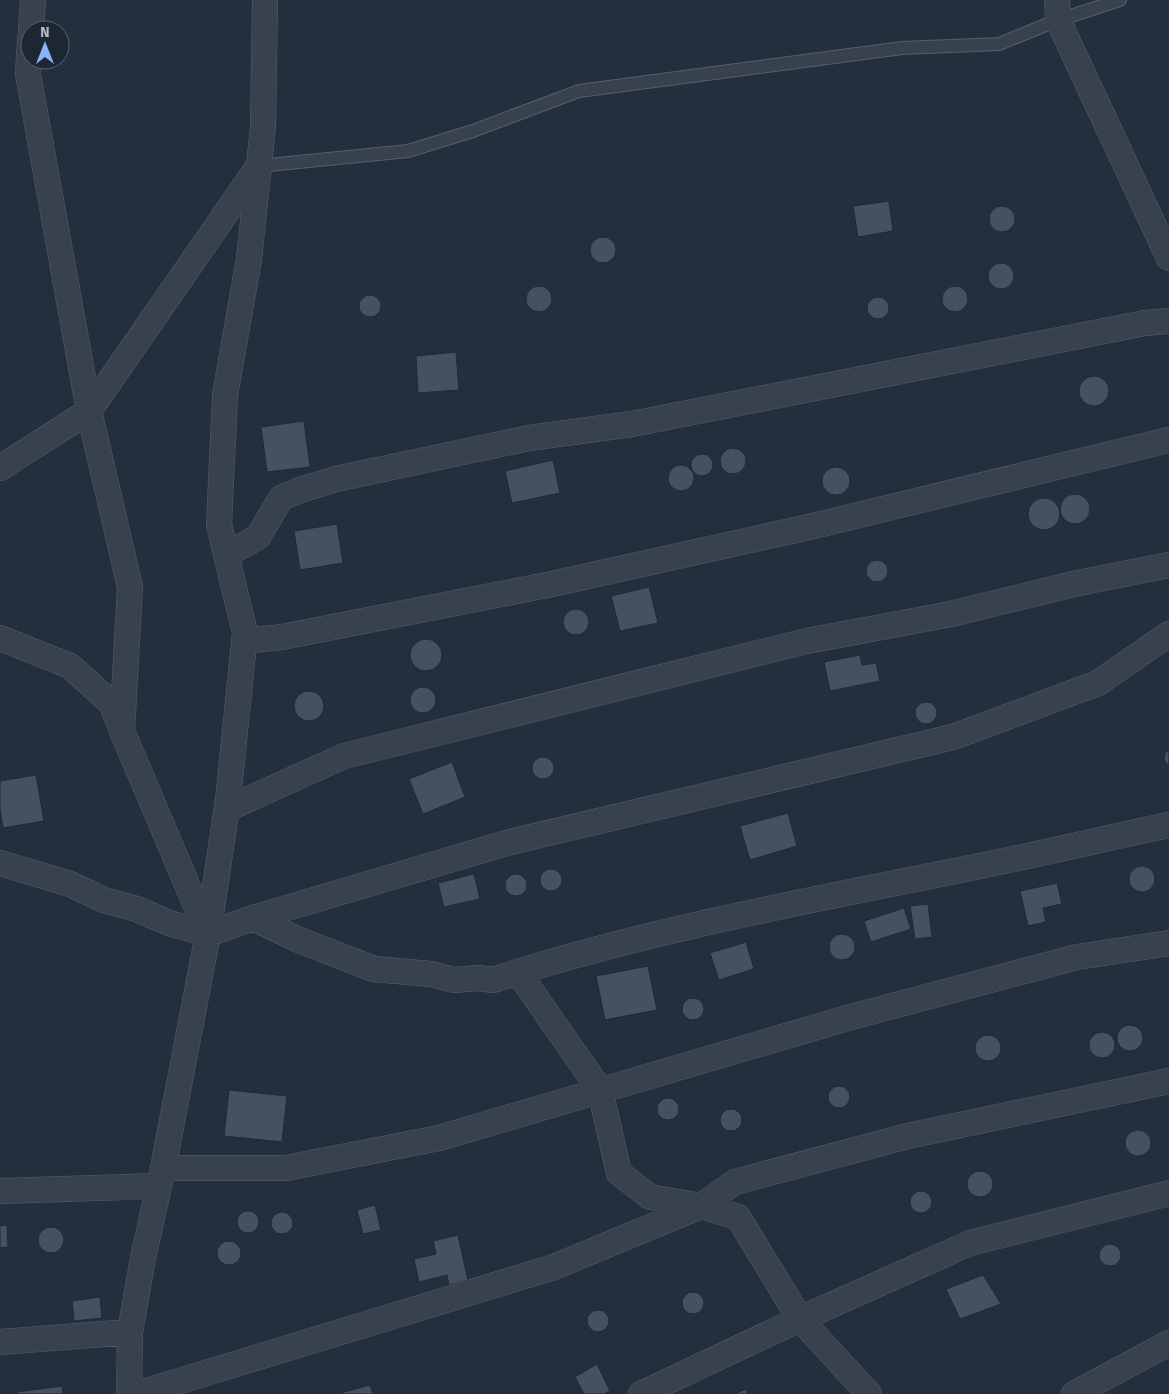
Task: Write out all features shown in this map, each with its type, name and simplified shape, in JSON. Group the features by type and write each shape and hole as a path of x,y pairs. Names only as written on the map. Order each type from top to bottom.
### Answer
{"street":[{"path":"32,20 33,0"},
{"path":"129,1394 130,1332 208,934 227,809 245,633 219,525 225,395 250,260 264,127 265,12 259,0"},
{"path":"1057,10 1169,258"},
{"path":"28,70 89,411 130,587 122,731"},
{"path":"0,468 89,411 259,166"},
{"path":"226,555 258,536 281,498 300,490 336,480 529,438 632,424 1145,323 1169,321"},
{"path":"244,641 282,636 552,584 896,508 1169,440"},
{"path":"227,809 344,756 807,641 951,614 1078,583 1169,564"},
{"path":"0,863 70,884 104,900 137,909 169,923 208,934 253,918 510,842 953,737 1098,683 1169,634"},
{"path":"0,638 70,666 111,703 208,934"},
{"path":"253,918 299,940 374,969 431,974 454,980 478,978 493,980 572,955 736,914 948,873 1169,825"},
{"path":"0,1191 286,1168 439,1138 851,1017 1077,956 1169,943"},
{"path":"518,972 600,1090 619,1173 650,1197 701,1206 738,1217 800,1319 869,1394"},
{"path":"137,1394 554,1267 701,1206 734,1182 908,1136 1169,1081"},
{"path":"641,1394 800,1319 970,1243 1169,1192"},
{"path":"0,1342 130,1332"},
{"path":"1074,1394 1165,1349"}],"lane":[{"path":"259,166 408,151 497,122 579,91 902,48 999,44 1057,10 1120,0"}],"building":[{"path":"889,201 893,231 858,237 853,206"},
{"path":"1002,206 1011,210 1015,219 1011,228 1002,232 993,228 989,219 993,210"},
{"path":"603,237 612,241 616,250 612,259 603,263 594,259 590,250 594,241"},
{"path":"1001,263 1010,267 1014,276 1010,285 1001,289 992,285 988,276 992,267"},
{"path":"539,286 548,290 552,299 548,308 539,312 530,308 526,299 530,290"},
{"path":"955,286 964,290 968,299 964,308 955,312 946,308 942,299 946,290"},
{"path":"370,295 378,298 381,306 378,314 370,317 362,314 359,306 362,298"},
{"path":"878,297 886,300 889,308 886,316 878,319 870,316 867,308 870,300"},
{"path":"456,352 459,390 418,393 416,356"},
{"path":"1094,376 1105,380 1109,391 1105,402 1094,406 1083,402 1079,391 1083,380"},
{"path":"304,421 310,467 267,472 261,427"},
{"path":"733,448 742,452 746,461 742,470 733,474 724,470 720,461 724,452"},
{"path":"702,454 710,457 713,465 710,473 702,476 694,473 691,465 694,457"},
{"path":"553,460 560,493 512,503 505,471"},
{"path":"681,465 690,469 694,478 690,487 681,491 672,487 668,478 672,469"},
{"path":"836,467 846,471 850,481 846,491 836,495 826,491 822,481 826,471"},
{"path":"1075,494 1086,498 1090,509 1086,520 1075,524 1064,520 1060,509 1064,498"},
{"path":"1044,498 1050,499 1055,503 1059,508 1059,520 1055,525 1050,529 1044,530 1038,529 1033,525 1029,520 1028,514 1029,508 1033,503 1038,499"},
{"path":"337,524 343,563 300,570 294,531"},
{"path":"877,560 885,563 888,571 885,579 877,582 869,579 866,571 869,563"},
{"path":"649,587 658,623 620,631 611,596"},
{"path":"576,609 585,613 589,622 585,631 576,635 567,631 563,622 567,613"},
{"path":"426,639 438,643 442,655 438,667 426,671 414,667 410,655 414,643"},
{"path":"860,655 862,665 876,663 880,681 830,691 824,662"},
{"path":"423,687 432,691 436,700 432,709 423,713 414,709 410,700 414,691"},
{"path":"309,691 320,695 324,706 320,717 309,721 298,717 294,706 298,695"},
{"path":"926,702 934,705 937,713 934,721 926,724 918,721 915,713 918,705"},
{"path":"1169,749 1169,767 1164,760 1165,753"},
{"path":"543,757 551,760 554,768 551,776 543,779 535,776 532,768 535,760"},
{"path":"452,762 465,797 423,814 409,779"},
{"path":"36,775 44,821 3,828 0,810 0,781"},
{"path":"788,813 797,846 750,860 740,826"},
{"path":"1142,866 1151,870 1155,879 1151,888 1142,892 1133,888 1129,879 1133,870"},
{"path":"551,869 559,872 562,880 559,888 551,891 543,888 540,880 543,872"},
{"path":"474,874 480,899 444,907 438,883"},
{"path":"516,874 524,877 527,885 524,893 516,896 508,893 505,885 508,877"},
{"path":"1057,883 1062,904 1043,908 1046,922 1028,926 1020,891"},
{"path":"928,904 932,937 915,939 910,906"},
{"path":"904,908 911,929 871,942 864,921"},
{"path":"842,934 851,938 855,947 851,956 842,960 833,956 829,947 833,938"},
{"path":"746,942 754,969 719,980 710,953"},
{"path":"648,966 657,1010 605,1020 596,976"},
{"path":"693,998 701,1001 704,1009 701,1017 693,1020 685,1017 682,1009 685,1001"},
{"path":"1130,1025 1139,1029 1143,1038 1139,1047 1130,1051 1121,1047 1117,1038 1121,1029"},
{"path":"1102,1032 1111,1036 1115,1045 1111,1054 1102,1058 1093,1054 1089,1045 1093,1036"},
{"path":"988,1035 997,1039 1001,1048 997,1057 988,1061 979,1057 975,1048 979,1039"},
{"path":"839,1086 847,1089 850,1097 847,1105 839,1108 831,1105 828,1097 831,1089"},
{"path":"229,1090 287,1096 282,1142 224,1136"},
{"path":"668,1098 676,1101 679,1109 676,1117 668,1120 660,1117 657,1109 660,1101"},
{"path":"731,1109 739,1112 742,1120 739,1128 731,1131 723,1128 720,1120 723,1112"},
{"path":"1138,1130 1147,1134 1151,1143 1147,1152 1138,1156 1129,1152 1125,1143 1129,1134"},
{"path":"980,1171 989,1175 993,1184 989,1193 980,1197 971,1193 967,1184 971,1175"},
{"path":"921,1191 929,1194 932,1202 929,1210 921,1213 913,1210 910,1202 913,1194"},
{"path":"375,1205 381,1230 363,1234 357,1210"},
{"path":"248,1211 256,1214 259,1222 256,1230 248,1233 240,1230 237,1222 240,1214"},
{"path":"282,1212 290,1215 293,1223 290,1231 282,1234 274,1231 271,1223 274,1215"},
{"path":"7,1225 8,1247 0,1248 0,1226"},
{"path":"51,1227 60,1231 64,1240 60,1249 51,1253 42,1249 38,1240 42,1231"},
{"path":"458,1235 468,1280 449,1285 447,1275 419,1282 414,1259 436,1254 433,1241"},
{"path":"224,1241 234,1241 241,1248 241,1258 234,1265 224,1265 217,1258 217,1248"},
{"path":"1110,1244 1118,1247 1121,1255 1118,1263 1110,1266 1102,1263 1099,1255 1102,1247"},
{"path":"983,1275 1001,1304 960,1319 946,1289"},
{"path":"693,1292 701,1295 704,1303 701,1311 693,1314 685,1311 682,1303 685,1295"},
{"path":"100,1297 102,1318 74,1321 72,1301"},
{"path":"598,1310 606,1313 609,1321 606,1329 598,1332 590,1329 587,1321 590,1313"},
{"path":"597,1364 610,1391 604,1394 584,1394 575,1377"},
{"path":"370,1385 373,1394 337,1394"},
{"path":"62,1386 63,1394 17,1394 17,1392"},
{"path":"746,1389 748,1394 734,1394"}]}
